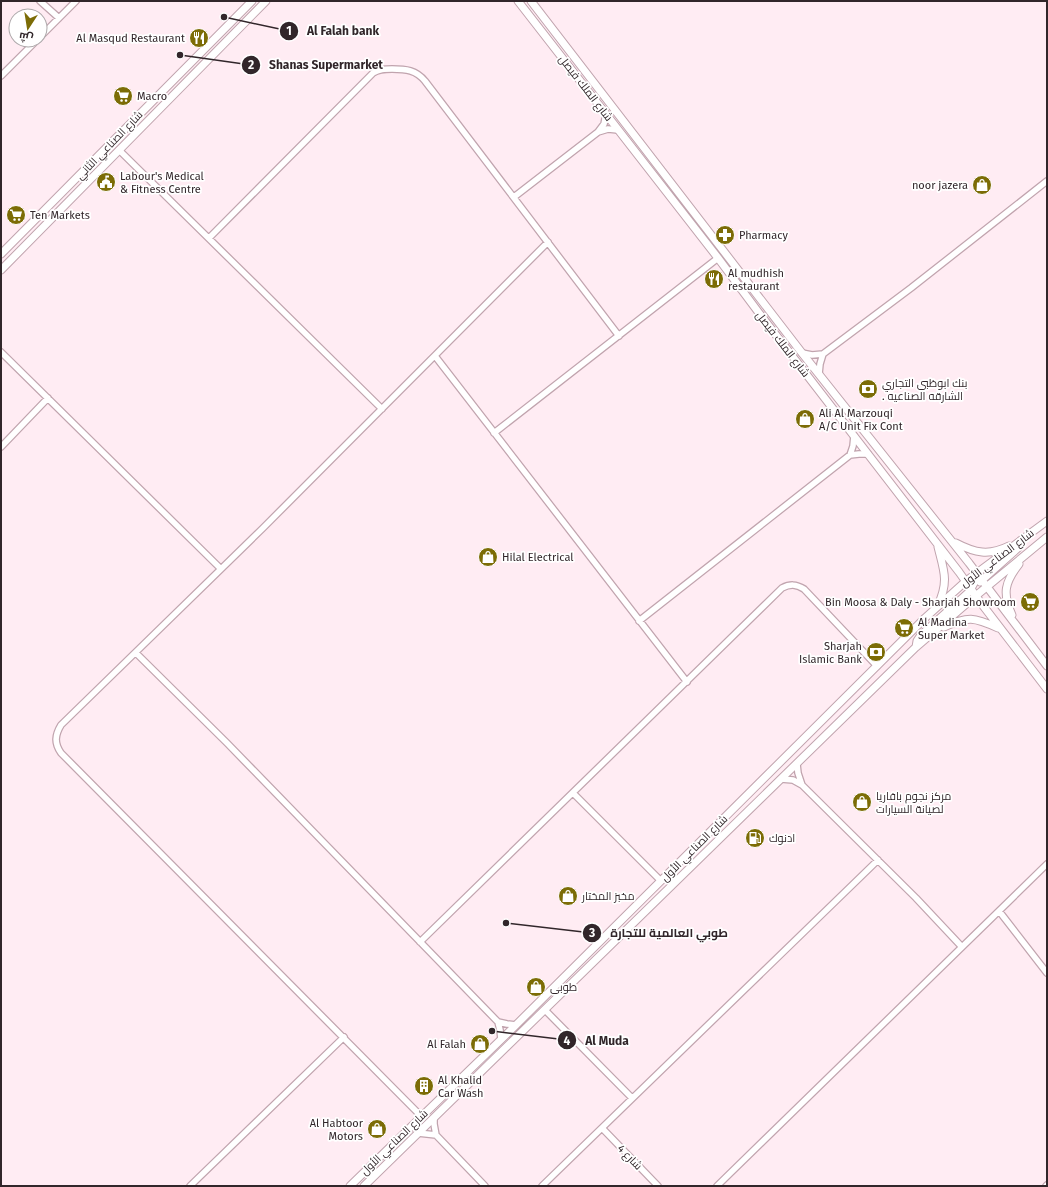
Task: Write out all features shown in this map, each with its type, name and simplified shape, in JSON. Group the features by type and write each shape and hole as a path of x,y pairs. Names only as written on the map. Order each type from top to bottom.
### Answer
{"main road":[{"name":"شارع الصناعي الثاني","path":"1,254 252,1"},
{"name":"شارع الصناعي الثاني","path":"1,270 266,1"},
{"name":"شارع الملك فيصل","path":"518,1 718,258 1047,689"},
{"name":"شارع الملك فيصل","path":"531,1 802,353 953,542 1047,666"},
{"name":"شارع الصناعي الأول","path":"350,1186 516,1025 937,608 966,581 1047,521"},
{"name":"شارع الصناعي الأول","path":"364,1186 916,647 987,586 1047,538"},
{"path":"953,542 971,550 986,553 1000,550 1022,540"},
{"path":"976,596 977,586 1016,549 1022,540"},
{"path":"936,543 945,582 943,593 937,608"},
{"path":"1018,627 1008,604 1006,586 1012,572 1028,553"},
{"path":"916,647 917,641 921,635 971,589 977,573"},
{"path":"937,630 958,620 972,618 1001,629"}],"street":[{"path":"40,1 59,18"},
{"path":"48,29 76,1"},
{"path":"1,76 29,48"},
{"path":"209,238 370,76 376,71 384,69 409,70 422,77 619,336"},
{"path":"514,197 598,132 604,124 606,114"},
{"path":"598,132 608,129 618,130"},
{"path":"119,150 382,409"},
{"path":"802,353 812,355 823,354 911,288 1047,181"},
{"path":"421,1116 66,759 56,745 56,736 61,725 221,569 548,242"},
{"path":"494,433 718,258"},
{"path":"1,352 221,569"},
{"path":"819,374 823,354"},
{"path":"435,356 687,682"},
{"path":"1,447 48,398"},
{"path":"850,455 854,436"},
{"path":"639,621 850,455 868,454"},
{"path":"420,942 782,588 793,584 804,589 877,666"},
{"path":"136,653 227,743 498,1022 501,1039"},
{"path":"797,764 802,785"},
{"path":"781,779 792,780 802,785 878,860 962,947"},
{"path":"573,793 661,881"},
{"path":"542,1186 878,860"},
{"path":"717,1186 1047,864"},
{"path":"999,911 1047,973"},
{"path":"545,1010 632,1098"},
{"path":"498,1022 516,1025"},
{"path":"190,1186 344,1037"},
{"path":"434,1118 436,1135 485,1186"},
{"name":"شارع 4","path":"602,1128 658,1186"},
{"path":"418,1133 436,1135"}],"place":[{"name":"Al Falah bank","path":"224,17"},
{"name":"Al Masqud Restaurant","path":"199,38"},
{"name":"Shanas Supermarket","path":"180,55"},
{"name":"Macro","path":"123,96"},
{"name":"Labour's Medical & Fitness Centre","path":"106,182"},
{"name":"noor jazera","path":"982,185"},
{"name":"Ten Markets","path":"16,215"},
{"name":"Pharmacy","path":"725,235"},
{"name":"Al mudhish restaurant","path":"714,279"},
{"name":"بنك ابوظبي التجاري . الشارقه الصناعيه","path":"868,389"},
{"name":"Ali Al Marzouqi A/C Unit Fix Cont","path":"805,419"},
{"name":"Hilal Electrical","path":"488,557"},
{"name":"Bin Moosa & Daly - Sharjah Showroom","path":"1030,602"},
{"name":"Al Madina Super Market","path":"904,628"},
{"name":"Sharjah Islamic Bank","path":"876,652"},
{"name":"مركز نجوم بافاريا لصيانة السيارات","path":"862,802"},
{"name":"ادنوك","path":"755,838"},
{"name":"مخبز المختار","path":"568,896"},
{"name":"طوبي العالمية للتجارة","path":"506,923"},
{"name":"طوبى","path":"536,987"},
{"name":"Al Muda","path":"492,1031"},
{"name":"Al Falah","path":"480,1044"},
{"name":"Al Khalid Car Wash","path":"424,1086"},
{"name":"Al Habtoor Motors","path":"377,1129"}]}
